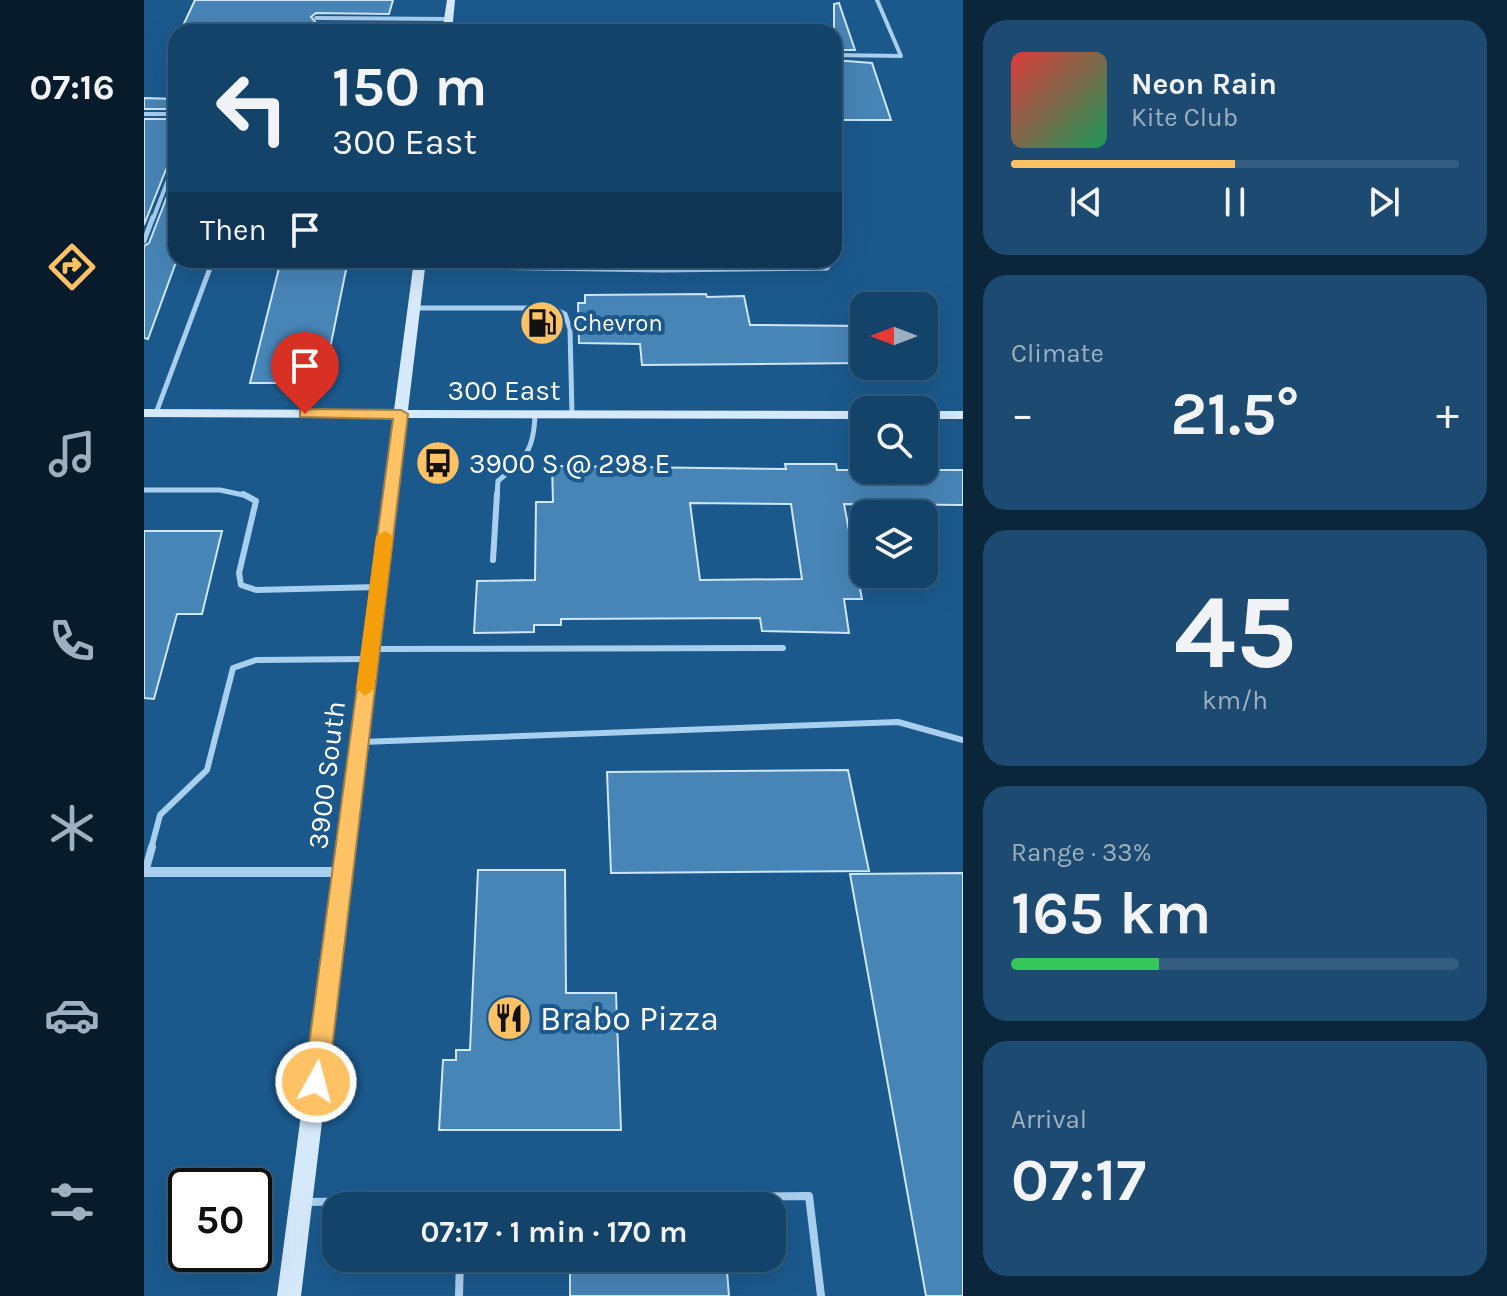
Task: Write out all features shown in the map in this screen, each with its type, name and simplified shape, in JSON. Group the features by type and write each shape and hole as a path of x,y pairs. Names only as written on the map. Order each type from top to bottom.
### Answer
{"main road":[{"path":"448,24 451,0"},
{"name":"3900 South","path":"289,1296 418,268"},
{"name":"300 East","path":"150,413 850,415"},
{"path":"938,415 963,415"}],"street":[{"path":"144,872 342,872"}],"lane":[{"path":"842,55 901,56 877,0"},
{"path":"316,18 449,19"},
{"path":"144,114 168,114"},
{"path":"144,241 168,180"},
{"path":"150,413 210,268"},
{"path":"592,268 827,268"},
{"path":"414,308 552,308 565,314 570,329 572,414"},
{"path":"493,560 498,481 516,466 534,442 535,414"},
{"path":"144,490 235,490 250,494 256,501 239,573 241,585 256,590 378,587"},
{"path":"144,872 160,815 207,770 233,668 256,660 369,654 783,648"},
{"path":"358,742 898,722 963,740"},
{"path":"786,1196 809,1196 821,1296"},
{"path":"301,1202 322,1202"},
{"path":"459,1296 460,1272"}],"building":[{"path":"195,0 393,0 389,14 316,13 311,17 316,23 385,24 184,24"},
{"path":"839,3 855,50 842,50 842,24 834,24 834,4"},
{"path":"842,61 872,63 891,120 842,120"},
{"path":"144,98 168,99 168,109 144,109"},
{"path":"144,119 168,119 168,165 144,225"},
{"path":"168,194 168,268 174,268 148,339 144,338 144,246 149,243"},
{"path":"279,268 346,268 323,383 250,383"},
{"path":"585,295 744,296 750,325 850,326 850,363 642,365 640,344 579,343 578,303 585,303"},
{"path":"785,464 836,464 837,470 850,470 850,484 938,484 938,470 963,470 963,505 938,505 938,500 850,500 850,504 844,504 850,536 850,588 860,588 862,599 844,599 849,633 762,631 760,618 561,619 561,625 534,625 534,632 474,633 477,581 535,580 536,502 553,502 552,466 786,469","holes":["690,503 791,504 802,579 700,580"]},
{"path":"144,531 222,531 202,614 177,614 154,699 144,698"},
{"path":"848,770 869,871 611,873 607,772"},
{"path":"478,870 565,870 566,993 616,993 621,1130 439,1130 443,1060 456,1060 456,1050 470,1050"},
{"path":"963,873 963,1296 926,1296 850,874"},
{"path":"570,1272 727,1272 729,1296 570,1296"}],"slow traffic":[{"path":"365,689 385,536"}],"place":[{"name":"Chevron","path":"542,323"},
{"name":"3900 S @ 298 E","path":"438,463"},
{"name":"Brabo Pizza","path":"509,1018"}],"route":[{"path":"305,414 401,414 316,1082"}]}
